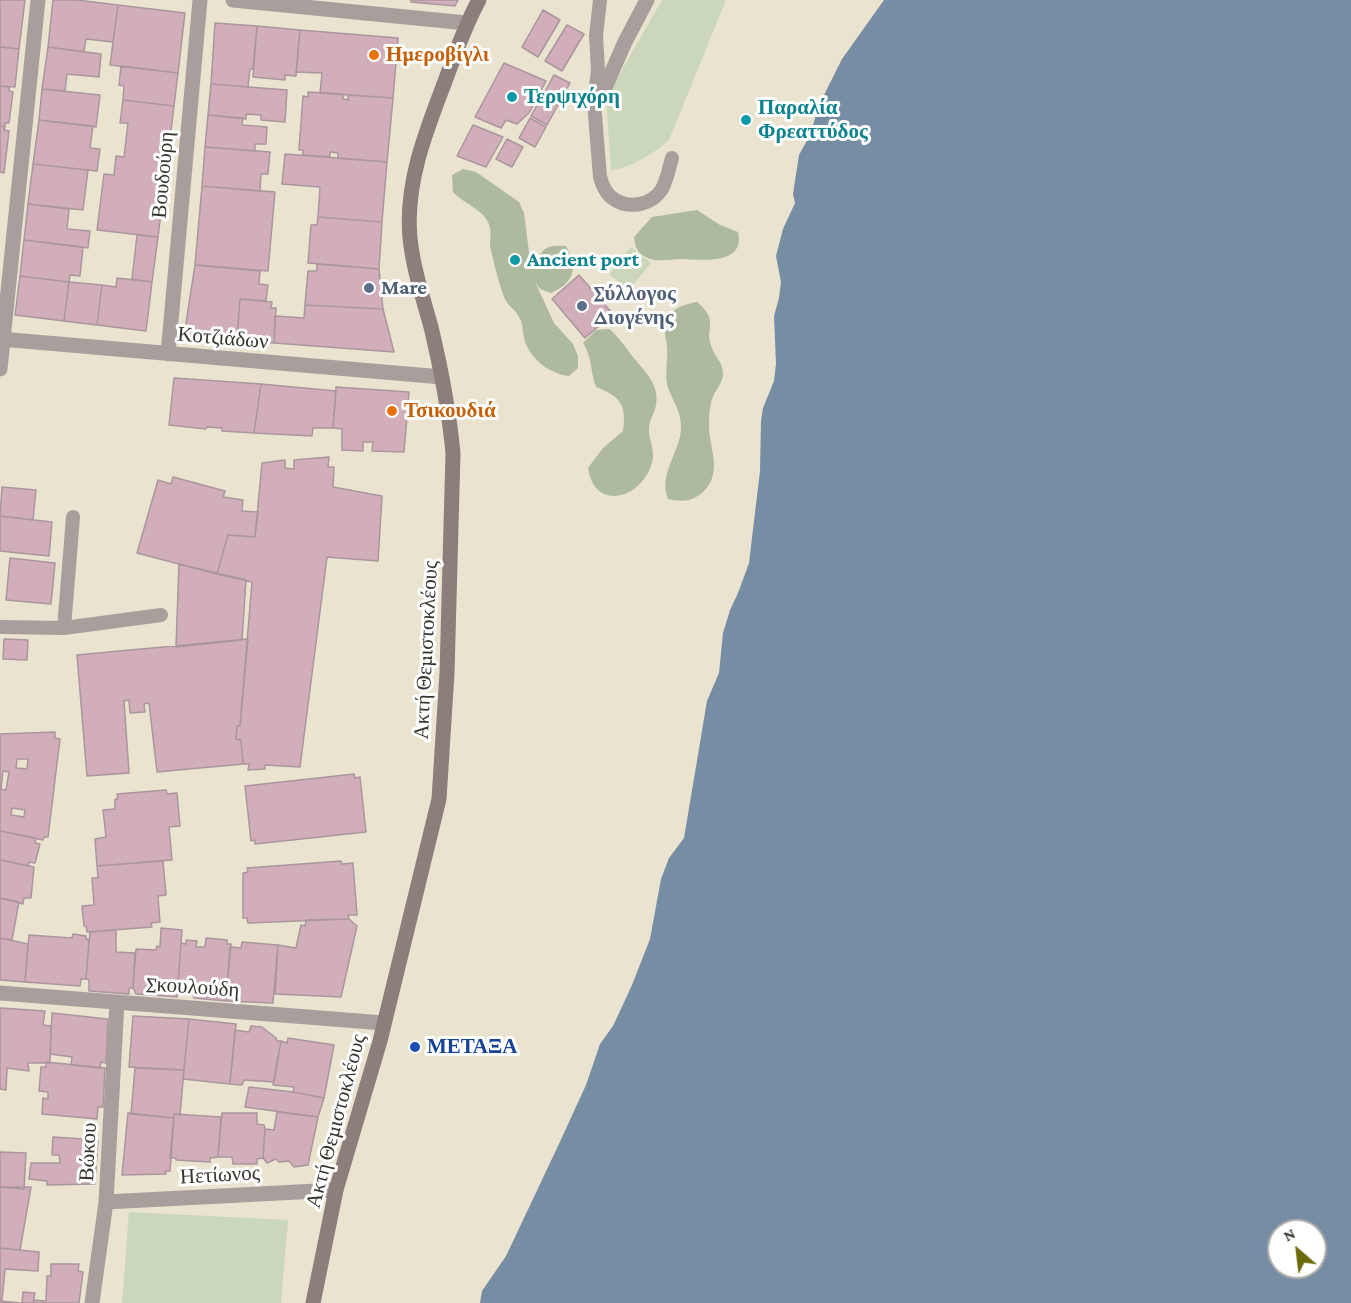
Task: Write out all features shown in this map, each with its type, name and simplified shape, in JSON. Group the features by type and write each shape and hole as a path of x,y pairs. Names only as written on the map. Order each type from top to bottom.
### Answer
{"main road":[{"name":"Ακτή Θεμιστοκλέους","path":"313,1303 336,1190 380,1041 439,799 447,673 453,476 449,417 442,377 415,266 410,238 410,208 413,178 421,147 467,22 479,0"}],"street":[{"path":"0,369 38,0"},
{"name":"Βουδούρη","path":"168,354 200,0"},
{"path":"233,0 467,22"},
{"path":"595,93 603,92 647,0"},
{"name":"Κοτζιάδων","path":"2,339 442,377"},
{"name":"Σκουλούδη","path":"0,993 384,1023"},
{"name":"Βώκου","path":"92,1303 106,1202 117,1002"},
{"name":"Ηετίωνος","path":"106,1202 336,1190"}],"lane":[{"path":"600,0 597,36 598,70 594,102 600,177 604,188 611,197 621,203 632,205 644,203 654,198 662,189 672,158"},
{"path":"64,628 73,517"},
{"path":"0,627 64,628 161,615"}],"green space":[{"path":"662,0 726,0 669,140 642,159 626,167 611,170 606,98"},
{"path":"463,169 476,172 519,202 524,213 531,268 544,250 552,246 566,246 573,267 572,274 565,284 551,293 540,289 535,282 554,323 573,344 578,356 578,368 569,376 556,373 543,366 529,350 521,320 506,301 501,288 490,245 488,222 481,213 453,192 452,175"},
{"path":"697,210 720,225 738,232 739,243 729,255 711,260 661,260 650,259 638,251 634,237 652,217"},
{"path":"631,247 651,263 629,290 609,274"},
{"path":"697,302 710,320 710,341 722,366 723,376 713,397 710,411 709,430 714,458 713,475 709,484 699,495 678,501 668,499 666,490 667,472 680,437 681,422 667,384 665,326 674,311 684,305"},
{"path":"609,329 650,378 657,397 649,427 652,463 647,475 639,485 619,496 600,491 592,482 588,468 603,448 623,431 623,408 611,394 596,387 583,343 596,330"},
{"path":"129,1212 288,1220 281,1303 122,1303"}],"water":[{"path":"884,0 1351,0 1351,1303 480,1303 482,1291 506,1256 558,1146 586,1085 600,1044 613,1026 632,985 650,939 661,879 669,858 684,838 707,701 719,673 723,633 749,563 760,471 761,421 763,408 774,381 776,364 774,316 781,282 776,256 783,229 795,203 793,194 799,155 810,135 819,105 842,59"}],"building":[{"path":"0,0 25,0 19,49 0,47"},
{"path":"53,0 77,0 118,5 113,42 86,39 84,52 48,47"},
{"path":"411,0 458,0 455,6 411,2"},
{"path":"118,5 185,13 178,73 110,65"},
{"path":"543,10 560,20 538,57 522,47"},
{"path":"215,23 257,26 253,69 250,69 248,87 211,84"},
{"path":"567,25 584,34 562,71 545,61"},
{"path":"257,26 300,30 296,76 285,75 285,80 253,77"},
{"path":"300,30 398,38 393,98 320,93 322,73 296,72"},
{"path":"0,47 19,49 15,87 0,86"},
{"path":"48,47 101,54 99,77 67,74 65,91 42,89"},
{"name":"Τερψιχόρη","path":"504,63 546,81 529,113 517,124 506,120 501,128 475,117"},
{"path":"121,66 178,73 174,106 123,100 124,86 119,85"},
{"path":"554,75 570,83 559,103 543,95"},
{"path":"211,84 287,90 285,122 261,120 261,115 246,114 246,119 208,115"},
{"path":"0,86 9,87 9,91 13,92 9,123 5,123 5,127 0,126"},
{"path":"42,89 100,95 96,127 39,120"},
{"path":"308,92 343,94 343,99 348,100 348,95 393,98 387,162 338,158 338,153 330,152 330,157 303,155 303,150 299,150 303,96 308,97"},
{"path":"542,96 558,105 547,125 531,116"},
{"path":"123,100 174,106 158,237 97,230 104,174 114,175 116,156 124,157 128,123 120,123"},
{"path":"208,115 243,118 242,125 267,127 266,144 255,144 255,151 205,147"},
{"path":"530,118 546,127 535,147 519,138"},
{"path":"39,120 93,126 90,148 100,149 97,171 33,164"},
{"path":"473,125 503,137 486,167 457,156"},
{"path":"0,126 9,131 4,173 0,172"},
{"path":"507,139 523,147 512,167 496,159"},
{"path":"205,147 270,152 268,174 261,174 260,191 202,186"},
{"path":"285,154 387,162 382,222 318,217 320,187 282,184"},
{"path":"33,164 88,170 83,210 28,204"},
{"path":"202,186 275,192 268,271 195,265"},
{"path":"28,204 69,209 67,229 90,231 88,248 24,240"},
{"path":"318,217 382,222 379,269 308,263 311,225 317,225"},
{"path":"137,235 158,237 152,282 132,279"},
{"path":"24,240 83,247 80,276 70,275 69,282 20,276"},
{"path":"317,264 379,269 383,309 305,305 308,271 317,271"},
{"path":"195,265 260,271 259,284 268,285 266,301 240,299 237,340 184,336"},
{"name":"Σύλλογος Διογένης","path":"579,275 613,314 585,338 552,299"},
{"path":"20,276 69,282 64,321 15,315"},
{"path":"117,278 152,282 146,331 97,325 102,285 116,287"},
{"path":"69,282 102,285 97,325 64,321"},
{"path":"240,299 272,302 271,308 276,308 274,343 237,340"},
{"path":"305,305 383,309 394,352 274,343 275,316 304,318"},
{"path":"174,378 261,384 254,433 222,431 222,428 207,427 206,429 169,425"},
{"path":"261,384 336,391 333,428 313,428 312,436 254,433"},
{"path":"336,387 409,392 404,452 372,451 373,442 363,442 363,451 342,450 342,429 333,428"},
{"path":"329,457 328,467 334,467 333,487 382,496 378,561 327,557 300,767 265,765 265,769 248,770 249,764 243,764 241,740 236,739 237,726 240,726 252,582 217,574 228,535 255,537 262,463 285,460 285,468 294,469 294,460"},
{"path":"173,477 225,491 223,497 243,500 242,511 258,512 255,537 228,535 217,574 137,553 158,480 171,484"},
{"path":"2,487 36,490 33,520 0,516"},
{"path":"0,516 52,522 49,556 0,551"},
{"path":"10,558 55,563 51,604 6,600"},
{"path":"179,564 246,580 242,640 176,647"},
{"path":"4,639 28,640 27,660 3,659"},
{"path":"248,639 240,726 237,726 236,739 241,740 243,764 157,772 149,703 144,704 145,712 130,713 129,700 124,701 129,773 87,776 77,655"},
{"path":"55,732 55,738 60,739 48,837 44,837 43,840 0,831 0,734","holes":["17,759 28,759 27,769 16,768","3,771 9,772 6,790 1,789","12,808 25,810 24,817 11,815"]},
{"path":"354,774 355,778 360,777 366,832 255,844 255,840 251,841 245,786"},
{"path":"166,790 167,794 177,793 180,826 169,827 172,860 97,866 95,839 106,837 103,810 115,809 117,794"},
{"path":"0,831 36,838 35,843 40,844 35,863 29,862 28,866 0,860"},
{"path":"0,860 34,867 31,898 24,898 23,904 0,898"},
{"path":"163,861 166,895 158,896 160,922 151,923 152,927 87,932 84,926 82,906 94,905 92,878 98,878 97,866"},
{"path":"341,861 342,864 353,863 357,915 348,915 349,919 248,923 247,918 243,918 243,873 248,872 247,868"},
{"path":"0,898 19,902 12,940 0,938"},
{"path":"349,919 357,926 341,997 275,994 278,945 296,948 301,925 305,926 306,920"},
{"path":"161,928 182,930 177,997 136,994 133,988 136,949 156,950 157,946 160,947"},
{"path":"116,930 116,952 135,953 133,988 129,988 129,994 89,991 89,980 86,979 90,932"},
{"path":"73,934 86,936 89,940 86,979 81,979 80,986 25,982 29,935 72,938"},
{"path":"0,938 28,944 25,982 0,980"},
{"path":"206,938 227,940 227,944 231,944 226,1001 177,994 181,943 186,944 186,940 197,941 196,947 205,947"},
{"path":"242,942 278,945 273,1003 226,1001 230,947 241,948"},
{"path":"0,1008 45,1011 43,1025 51,1026 50,1063 28,1063 29,1071 7,1068 6,1090 0,1089"},
{"path":"52,1013 108,1019 106,1063 101,1062 100,1068 71,1065 72,1057 50,1054"},
{"path":"133,1016 189,1019 184,1070 129,1067"},
{"path":"189,1019 236,1024 230,1084 183,1079"},
{"path":"251,1026 262,1027 277,1041 281,1041 274,1082 244,1080 242,1085 230,1084 235,1030 249,1032"},
{"path":"288,1038 334,1045 324,1098 293,1092 294,1087 273,1085 281,1041 287,1043"},
{"path":"46,1062 105,1068 103,1107 98,1107 97,1119 42,1114 43,1098 48,1099 48,1092 39,1091 41,1067 46,1067"},
{"path":"135,1068 184,1070 180,1115 174,1114 174,1118 131,1114"},
{"path":"249,1087 324,1098 318,1117 245,1107"},
{"path":"277,1112 318,1117 308,1165 294,1167 289,1161 279,1162 276,1159 267,1163 263,1158 265,1129 274,1130"},
{"path":"128,1113 174,1118 170,1171 165,1171 166,1174 122,1175"},
{"path":"222,1113 257,1113 257,1124 264,1125 265,1129 263,1158 257,1159 257,1164 233,1164 232,1157 218,1157"},
{"path":"174,1114 221,1117 218,1157 210,1158 210,1162 170,1158"},
{"path":"53,1137 98,1140 95,1184 47,1185 47,1181 29,1179 31,1163 60,1163 59,1155 52,1155"},
{"path":"0,1152 26,1153 24,1189 0,1187"},
{"path":"0,1187 31,1187 20,1250 0,1248"},
{"path":"0,1248 39,1252 38,1271 5,1269 2,1301 0,1301"},
{"path":"51,1264 79,1264 78,1271 83,1272 79,1303 33,1303 34,1300 46,1301 47,1276 51,1276"},
{"path":"23,1292 35,1293 33,1303 22,1303"}],"place":[{"name":"Ημεροβίγλι","path":"374,55"},
{"name":"Τερψιχόρη","path":"512,97"},
{"name":"Παραλία Φρεαττύδος","path":"746,120"},
{"name":"Ancient port","path":"515,260"},
{"name":"Mare","path":"369,288"},
{"name":"Σύλλογος Διογένης","path":"582,306"},
{"name":"Τσικουδιά","path":"392,411"},
{"name":"ΜΕΤΑΞΑ","path":"415,1047"}]}
